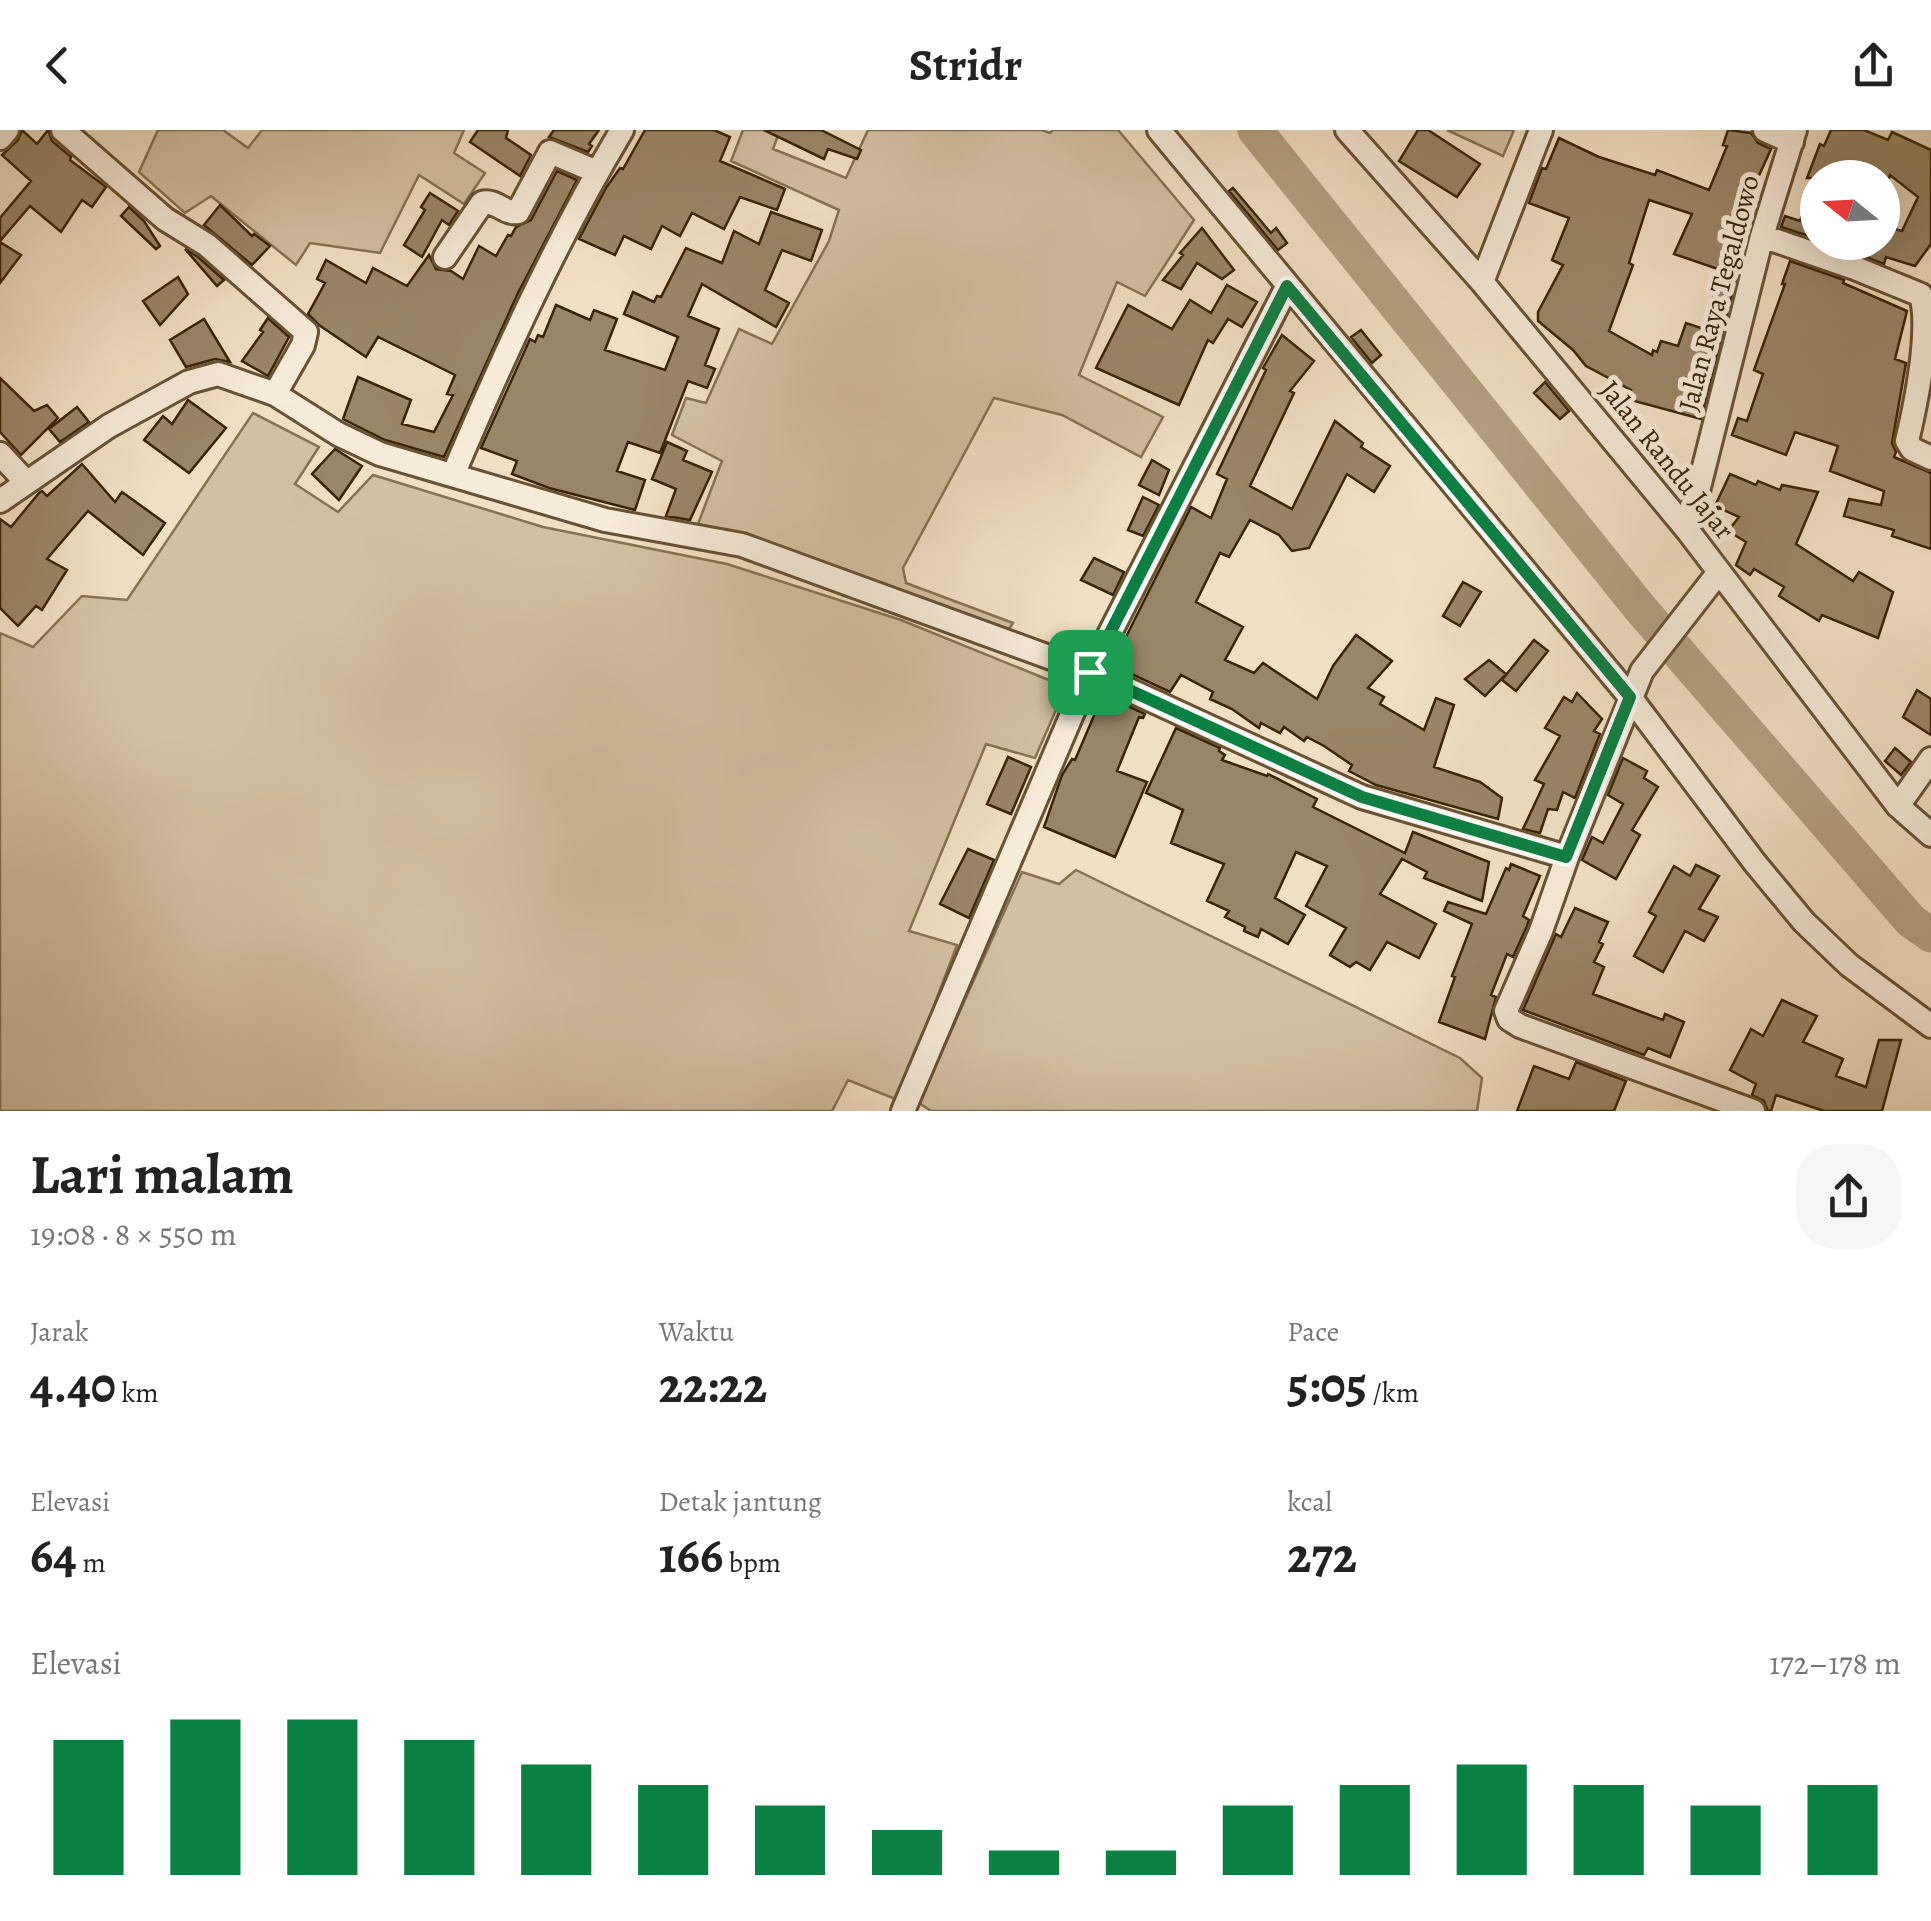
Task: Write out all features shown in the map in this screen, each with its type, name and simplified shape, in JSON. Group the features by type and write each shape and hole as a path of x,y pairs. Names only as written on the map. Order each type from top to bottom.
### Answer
{"street":[{"path":"0,138 7,130"},
{"path":"64,130 165,219 207,245 306,332 303,345 275,394"},
{"path":"452,475 515,330 622,130"},
{"path":"1159,130 1630,697 1804,922 1849,965 1931,1026"},
{"name":"Jalan Randu Jajar","path":"1347,130 1482,282 1688,530 1898,806 1931,835"},
{"path":"1482,282 1541,130"},
{"path":"1765,130 1794,136"},
{"name":"Jalan Raya Tegaldowo","path":"1688,530 1762,236 1794,136"},
{"path":"446,257 482,203 518,212 550,152 597,172"},
{"path":"1762,236 1855,268 1926,286 1929,326 1924,372 1907,441 1912,449 1931,458"},
{"path":"903,1111 1090,672 1287,286"},
{"path":"0,501 109,426 188,382 218,374 275,394 338,434 380,454 623,525 742,545 1090,672 1362,797 1566,857"},
{"path":"0,454 26,482"},
{"path":"1718,572 1642,670 1566,857 1542,931 1506,1010 1509,1020 1520,1026 1753,1111"},
{"path":"1898,806 1931,759"}],"shaded area":[{"path":"158,130 223,130 248,148 262,130 464,130 454,153 485,173 464,204 419,175 380,253 310,243 296,265 211,196 185,213 139,172"},
{"path":"743,130 780,130 773,149 846,178 868,130 1118,130 1194,220 1145,296 1117,282 1079,375 1163,417 1141,457 1062,415 994,398 903,568 906,583 1013,623 1004,637 698,524 722,461 672,435 686,398 706,403 739,329 772,344 829,241 839,210 731,161"},
{"path":"1447,130 1514,130 1503,156"},
{"path":"253,413 319,447 295,484 338,512 373,475 543,527 727,564 901,620 1066,687 1035,758 986,744 909,931 957,945 898,1100 848,1080 832,1111 0,1111 0,633 33,647 82,596 127,600"},
{"path":"1076,870 1460,1058 1482,1078 1477,1111 931,1111 919,1103 1022,872 1059,884"}],"building":[{"path":"22,130 37,144 48,130 52,141 70,160 106,187 92,207 82,200 61,232 30,206 0,241 0,218 31,181 2,155 18,140"},
{"path":"478,130 508,130 506,138 531,155 520,176 470,142"},
{"path":"554,130 599,130 588,152 549,137"},
{"path":"645,130 714,130 730,137 720,161 785,189 777,210 740,197 724,229 692,213 680,236 662,226 651,249 624,236 615,255 579,239 606,188 623,169"},
{"path":"764,130 821,130 861,150 857,159 828,149 824,159"},
{"path":"1418,130 1428,130 1480,164 1457,197 1399,161"},
{"path":"1728,130 1751,133 1758,143 1771,149 1747,202 1742,199 1724,245 1743,250 1701,419 1627,399 1631,390 1586,366 1538,321 1538,312 1563,265 1552,260 1569,218 1529,203 1559,138 1599,157 1655,175 1657,170 1709,190 1727,146 1723,145","holes":["1649,200 1692,214 1674,254 1721,270 1704,329 1686,323 1678,346 1661,341 1652,355 1609,331 1633,265 1629,263"]},
{"path":"1831,130 1864,130 1888,140 1892,132 1931,150 1931,244 1915,266 1896,260 1900,260 1900,230 1918,197 1900,183 1900,160 1814,160 1820,144 1824,146"},
{"path":"557,171 577,180 518,293 444,457 385,440 343,419 358,377 411,400 402,424 434,432 453,395 447,394 455,375 378,337 366,357 319,325 308,314 325,283 317,279 326,260 366,283 373,268 407,286 429,255 436,269 451,271 463,279 479,246 496,256 508,235 531,220"},
{"path":"1233,188 1271,233 1276,228 1287,243 1278,250 1229,191"},
{"path":"430,193 458,211 449,225 442,220 422,257 404,245 425,210 421,207"},
{"path":"220,205 252,236 270,246 252,265 204,225"},
{"path":"129,207 144,221 160,246 156,249 121,216"},
{"path":"771,212 822,230 811,261 782,250 765,290 789,303 776,327 702,284 688,316 719,329 705,365 715,369 707,388 688,381 660,453 628,442 617,471 645,480 635,510 549,488 512,474 517,461 481,448 530,339 535,342 538,335 543,337 556,305 590,320 594,310 617,319 605,350 665,370 678,337 624,314 633,292 654,302 657,296 661,297 686,248 722,263 734,231 759,244"},
{"path":"1785,216 1800,221 1800,233 1781,227"},
{"path":"1202,228 1234,270 1222,279 1197,263 1181,289 1163,280 1183,255 1180,253"},
{"path":"0,242 21,255 0,283"},
{"path":"185,249 198,257 224,280 217,286"},
{"path":"1790,261 1844,280 1843,283 1907,311 1895,359 1906,363 1892,443 1894,457 1931,473 1931,549 1892,536 1894,530 1844,516 1849,499 1881,505 1884,491 1830,471 1838,446 1795,432 1786,455 1732,435 1738,418 1747,421 1763,374 1754,370"},
{"path":"178,277 188,294 160,325 143,301"},
{"path":"1227,285 1257,302 1242,327 1228,319 1213,343 1208,340 1179,405 1096,368 1128,305 1172,329 1190,300 1211,313"},
{"path":"268,318 289,337 268,376 242,361"},
{"path":"204,319 230,362 215,359 186,367 170,340"},
{"path":"1361,330 1381,355 1372,363 1351,337"},
{"path":"1282,335 1314,361 1290,391 1294,393 1250,486 1292,509 1335,421 1363,443 1361,447 1390,466 1374,492 1347,474 1309,548 1292,551 1279,535 1250,520 1229,557 1220,553 1196,602 1243,627 1225,660 1254,673 1263,663 1317,699 1333,666 1356,635 1392,661 1368,688 1384,697 1380,704 1424,730 1436,698 1454,705 1434,767 1480,782 1502,798 1498,819 1376,785 1349,771 1352,765 1324,746 1307,737 1304,741 1284,727 1280,733 1261,723 1259,728 1210,699 1213,692 1181,675 1170,692 1112,665 1191,507 1211,518 1227,479 1217,474 1266,370 1263,368"},
{"path":"0,378 34,411 47,405 58,418 21,455 0,432"},
{"path":"1545,382 1569,411 1560,419 1534,393"},
{"path":"188,400 226,428 189,473 144,440 163,416 172,424"},
{"path":"77,407 89,422 60,442 49,429"},
{"path":"667,442 687,451 683,460 712,472 690,520 666,516 676,489 652,479"},
{"path":"335,449 362,466 339,500 312,474"},
{"path":"1152,460 1169,470 1159,495 1139,485"},
{"path":"82,464 115,502 122,492 165,523 143,555 88,511 47,559 67,570 42,610 36,606 18,626 0,608 0,519 11,527 39,493 47,496"},
{"path":"1730,474 1780,490 1782,485 1818,492 1796,544 1853,581 1859,572 1893,592 1878,638 1822,615 1819,621 1779,596 1784,587 1754,569 1750,575 1736,565 1746,542 1728,531 1739,517 1715,506"},
{"path":"1143,497 1159,505 1143,536 1128,530"},
{"path":"1094,558 1124,572 1113,595 1081,580"},
{"path":"1463,582 1481,592 1460,626 1443,616"},
{"path":"1534,640 1548,651 1516,691 1502,680"},
{"path":"1489,660 1506,674 1485,696 1465,679"},
{"path":"1917,690 1931,699 1931,735 1903,717"},
{"path":"1098,692 1145,714 1139,717 1117,771 1147,782 1115,857 1044,827 1062,775 1075,760 1096,711 1091,709"},
{"path":"1577,693 1602,719 1594,731 1600,734 1575,798 1563,792 1557,810 1548,809 1540,833 1523,829 1544,784 1535,780 1560,736 1545,728 1564,697 1572,702"},
{"path":"1176,728 1220,748 1225,755 1222,760 1268,774 1317,799 1313,807 1405,853 1413,832 1489,862 1482,901 1424,878 1427,872 1402,859 1380,894 1436,924 1419,958 1387,942 1370,970 1356,962 1350,967 1330,955 1346,928 1306,906 1327,866 1296,852 1275,898 1305,915 1288,944 1261,929 1258,937 1244,931 1245,927 1225,917 1229,911 1207,901 1224,864 1171,843 1183,810 1146,793"},
{"path":"1895,748 1911,762 1901,775 1885,761"},
{"path":"1008,757 1031,767 1011,814 987,804"},
{"path":"1623,758 1647,771 1644,778 1658,787 1632,830 1640,835 1616,879 1582,860 1592,837 1603,843 1623,804 1608,795"},
{"path":"968,849 994,860 969,918 940,904"},
{"path":"1511,864 1540,876 1523,916 1529,920 1527,926 1513,957 1507,954 1491,995 1496,997 1485,1039 1439,1022 1472,924 1444,911 1448,902 1486,914"},
{"path":"1696,865 1719,876 1699,909 1718,917 1704,941 1685,931 1663,972 1634,956 1656,916 1649,912 1674,866 1690,876"},
{"path":"1575,908 1608,922 1594,962 1604,967 1593,994 1663,1020 1665,1014 1684,1022 1670,1057 1648,1048 1644,1055 1523,1010 1556,934 1561,937"},
{"path":"1782,1000 1817,1016 1803,1042 1843,1059 1836,1076 1866,1087 1879,1040 1901,1040 1882,1111 1824,1111 1776,1095 1768,1111 1764,1101 1752,1095 1756,1084 1730,1070 1751,1029 1763,1036"},
{"path":"1576,1062 1626,1081 1614,1111 1517,1111 1534,1066 1569,1079"}],"waterway":[{"path":"1255,130 1640,608 1911,921 1931,935"}],"route":[{"path":"1287,286 1630,697 1566,857 1362,797 1090,672 1287,286"}]}
